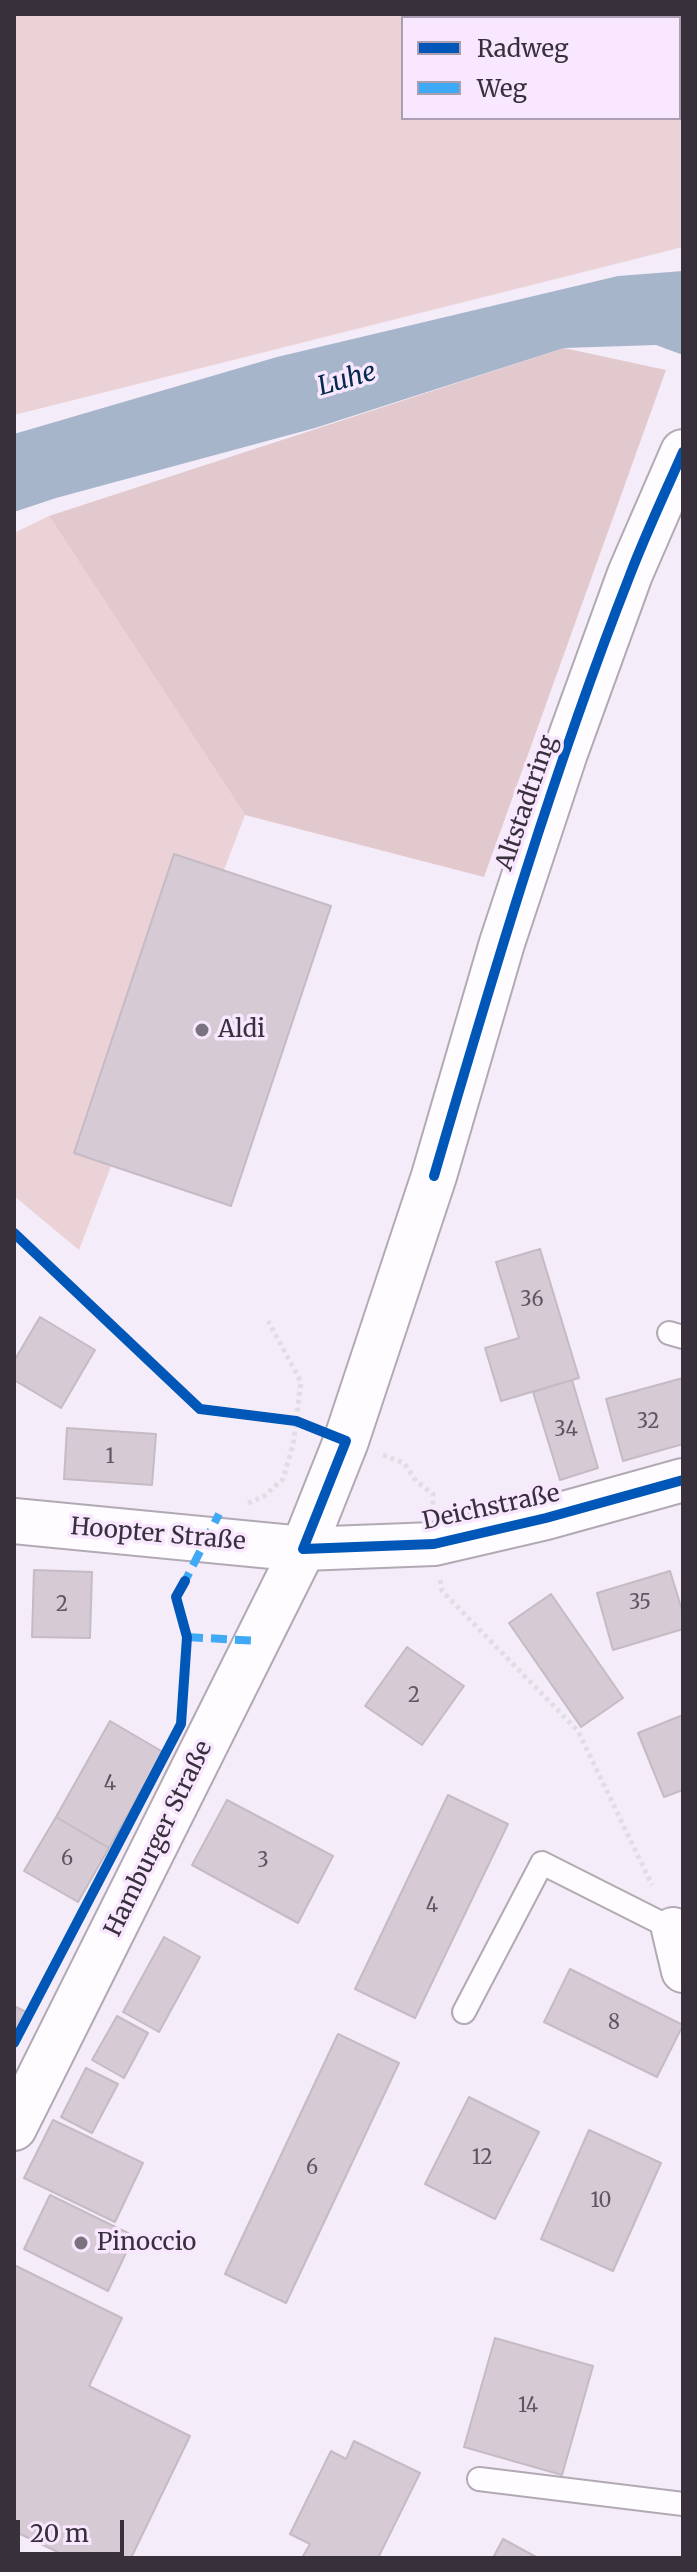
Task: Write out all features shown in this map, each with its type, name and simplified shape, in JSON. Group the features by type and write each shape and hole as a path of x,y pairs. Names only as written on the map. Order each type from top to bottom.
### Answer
{"main road":[{"name":"Altstadtring","path":"303,1549 346,1441 434,1176 502,943 565,753 630,574 683,452"},
{"name":"Hoopter Straße","path":"14,1521 303,1549"},
{"name":"Hamburger Straße","path":"14,2128 303,1549"}],"street":[{"name":"Deichstraße","path":"303,1549 434,1544 546,1518 683,1480"},
{"path":"673,1929 683,1971"}],"lane":[{"path":"464,2012 542,1863 673,1929"},
{"path":"479,2479 683,2504"}],"path":[{"path":"14,1233 200,1409 296,1421 404,1463 416,1481 433,1494 434,1544 442,1591 578,1731 673,1929"},
{"path":"234,1508 263,1497 283,1479 293,1445 301,1382 268,1321"}],"shaded area":[{"path":"14,14 683,14 683,247 14,415"},
{"path":"564,348 666,370 484,877 245,815 49,516"},
{"path":"49,516 245,815 79,1250 14,1196 14,533"}],"water":[{"name":"Luhe","path":"683,271 683,355 656,345 564,348 315,428 14,512 14,434 277,357 618,276"}],"building":[{"name":"Aldi","path":"174,854 331,906 231,1206 74,1153"},
{"path":"540,1249 579,1378 501,1401 485,1348 519,1338 496,1262"},
{"path":"40,1317 95,1350 61,1408 14,1380 14,1361"},
{"path":"683,1378 683,1444 623,1461 606,1399"},
{"path":"572,1380 598,1468 560,1480 533,1392"},
{"path":"67,1428 156,1434 152,1485 64,1479"},
{"path":"34,1570 92,1572 90,1638 32,1637"},
{"path":"670,1571 683,1613 683,1629 613,1650 597,1593"},
{"path":"551,1594 623,1698 581,1727 509,1623"},
{"path":"407,1647 464,1686 422,1745 365,1706"},
{"path":"683,1715 683,1790 664,1797 638,1733"},
{"path":"110,1721 163,1752 109,1848 56,1817"},
{"path":"448,1795 508,1824 415,2018 355,1989"},
{"path":"227,1800 333,1856 298,1923 192,1865"},
{"path":"56,1817 109,1848 78,1902 24,1871"},
{"path":"164,1937 200,1957 159,2032 123,2012"},
{"path":"570,1969 683,2025 657,2077 544,2022"},
{"path":"14,2006 26,2012 14,2035"},
{"path":"117,2016 148,2033 124,2078 92,2060"},
{"path":"338,2034 399,2063 286,2303 225,2274"},
{"path":"86,2068 118,2084 92,2133 61,2117"},
{"path":"469,2097 539,2132 495,2219 425,2184"},
{"path":"53,2120 143,2163 115,2222 24,2178"},
{"path":"589,2130 661,2163 613,2271 541,2239"},
{"path":"50,2195 134,2236 108,2291 24,2249"},
{"path":"14,2265 122,2318 89,2386 190,2436 131,2558 70,2558 14,2531"},
{"path":"495,2338 593,2366 562,2475 464,2447"},
{"path":"354,2441 420,2473 378,2558 302,2558 310,2544 290,2534 331,2451 346,2459"},
{"path":"503,2539 538,2558 493,2558"}],"marked path":[{"path":"182,1587 219,1514"},
{"path":"187,1637 258,1641"}],"cycle path":[{"path":"434,1176 502,949 575,723 636,559 683,452"},
{"path":"14,1233 200,1409 296,1421 346,1441 303,1549 434,1544 546,1518 683,1480"},
{"path":"14,2043 181,1724 187,1637 176,1597 185,1581"}],"place":[{"name":"Aldi","path":"202,1030"},
{"name":"Pinoccio","path":"81,2243"}]}
